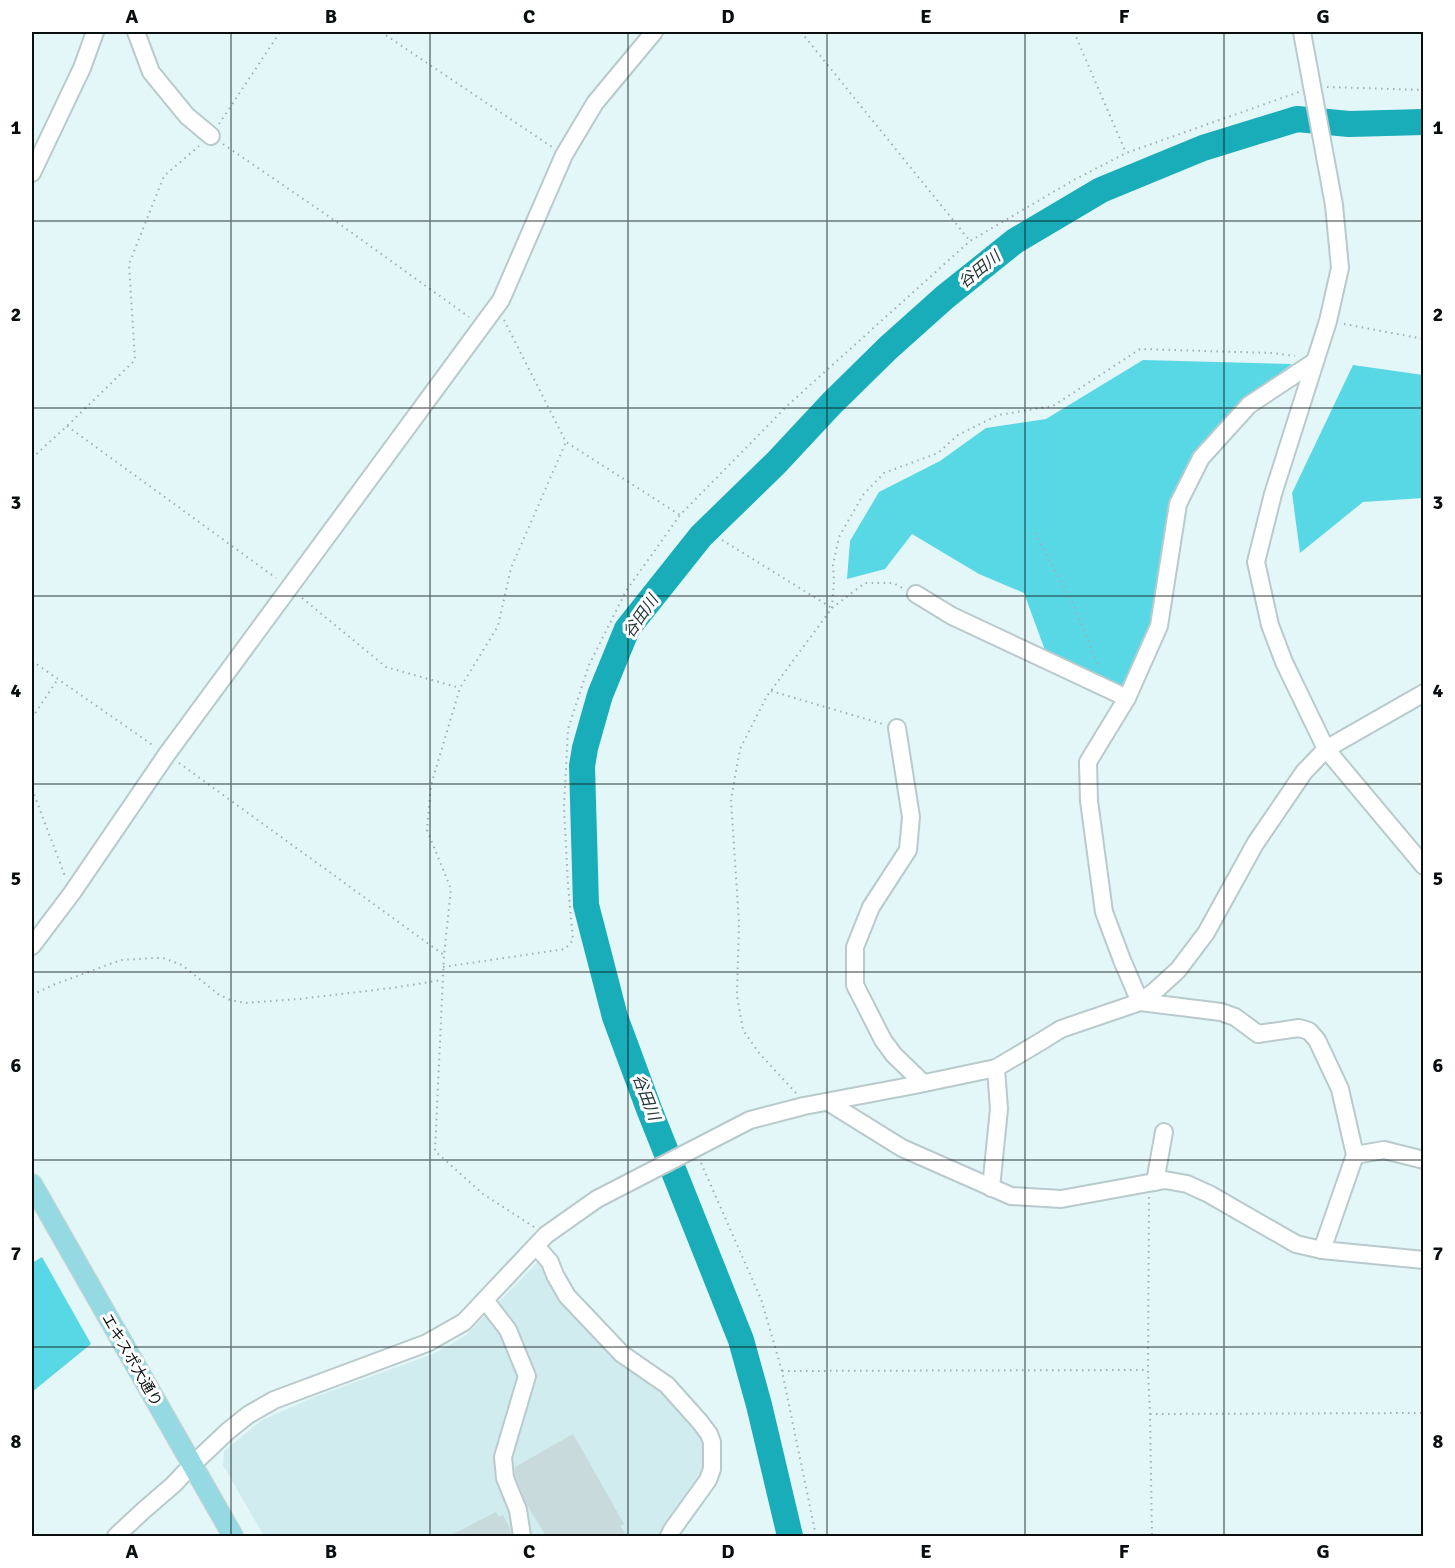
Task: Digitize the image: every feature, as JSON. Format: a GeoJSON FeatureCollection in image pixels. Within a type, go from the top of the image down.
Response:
{"type":"FeatureCollection","features":[{"type":"Feature","properties":{"kind":"main road","name":"エキスポ大通り"},"geometry":{"type":"LineString","coordinates":[[32,1184],[233,1536]]}},
{"type":"Feature","properties":{"kind":"street"},"geometry":{"type":"LineString","coordinates":[[32,173],[82,68],[95,32]]}},
{"type":"Feature","properties":{"kind":"street"},"geometry":{"type":"LineString","coordinates":[[136,32],[152,72],[187,116],[211,136]]}},
{"type":"Feature","properties":{"kind":"street"},"geometry":{"type":"LineString","coordinates":[[32,946],[72,893],[167,754],[501,300],[564,155],[594,103],[654,32]]}},
{"type":"Feature","properties":{"kind":"street"},"geometry":{"type":"LineString","coordinates":[[1302,32],[1334,205],[1340,268],[1328,321],[1273,494],[1256,562],[1270,626],[1284,662],[1326,749],[1424,866]]}},
{"type":"Feature","properties":{"kind":"street"},"geometry":{"type":"LineString","coordinates":[[1140,1002],[1104,912],[1089,801],[1088,762],[1127,698],[1159,626],[1178,504],[1201,458],[1249,405],[1315,360]]}},
{"type":"Feature","properties":{"kind":"street"},"geometry":{"type":"LineString","coordinates":[[916,594],[951,616],[1127,698]]}},
{"type":"Feature","properties":{"kind":"street"},"geometry":{"type":"LineString","coordinates":[[116,1536],[248,1415],[274,1400],[427,1343],[464,1322],[541,1240],[597,1199],[750,1120],[804,1106],[996,1068],[1061,1029],[1140,1002],[1178,970],[1206,933],[1255,844],[1304,772],[1326,749],[1424,693]]}},
{"type":"Feature","properties":{"kind":"street"},"geometry":{"type":"LineString","coordinates":[[897,728],[911,817],[908,850],[871,907],[855,947],[855,985],[883,1040],[894,1055],[922,1083]]}},
{"type":"Feature","properties":{"kind":"street"},"geometry":{"type":"LineString","coordinates":[[1140,1002],[1221,1012],[1235,1017],[1258,1034],[1299,1028],[1310,1031],[1317,1040],[1340,1089],[1355,1155],[1322,1250]]}},
{"type":"Feature","properties":{"kind":"street"},"geometry":{"type":"LineString","coordinates":[[991,1188],[999,1109],[996,1068]]}},
{"type":"Feature","properties":{"kind":"street"},"geometry":{"type":"LineString","coordinates":[[828,1102],[902,1148],[1011,1196],[1061,1199],[1165,1180],[1187,1184],[1229,1205],[1296,1244],[1322,1250],[1424,1260]]}},
{"type":"Feature","properties":{"kind":"street"},"geometry":{"type":"LineString","coordinates":[[1152,1182],[1164,1132]]}},
{"type":"Feature","properties":{"kind":"street"},"geometry":{"type":"LineString","coordinates":[[1355,1155],[1384,1150],[1424,1160]]}},
{"type":"Feature","properties":{"kind":"street"},"geometry":{"type":"LineString","coordinates":[[541,1240],[555,1275],[567,1296],[622,1354],[667,1385],[709,1434],[713,1450],[712,1469],[708,1480],[669,1536]]}},
{"type":"Feature","properties":{"kind":"street"},"geometry":{"type":"LineString","coordinates":[[485,1300],[508,1330],[527,1376],[502,1457],[505,1478],[518,1510],[522,1536]]}},
{"type":"Feature","properties":{"kind":"path"},"geometry":{"type":"LineString","coordinates":[[32,458],[135,360],[129,264],[164,176],[211,136],[280,32]]}},
{"type":"Feature","properties":{"kind":"path"},"geometry":{"type":"LineString","coordinates":[[381,32],[564,155]]}},
{"type":"Feature","properties":{"kind":"path"},"geometry":{"type":"LineString","coordinates":[[801,32],[970,241]]}},
{"type":"Feature","properties":{"kind":"path"},"geometry":{"type":"LineString","coordinates":[[1074,32],[1126,153]]}},
{"type":"Feature","properties":{"kind":"path"},"geometry":{"type":"LineString","coordinates":[[443,967],[565,949],[573,940],[564,807],[568,729],[590,665],[626,591],[680,515],[788,405],[970,241],[1072,181],[1126,153],[1313,89],[1424,90]]}},
{"type":"Feature","properties":{"kind":"path"},"geometry":{"type":"LineString","coordinates":[[211,136],[334,220],[481,326]]}},
{"type":"Feature","properties":{"kind":"path"},"geometry":{"type":"LineString","coordinates":[[501,300],[501,314],[566,442],[680,515]]}},
{"type":"Feature","properties":{"kind":"path"},"geometry":{"type":"LineString","coordinates":[[1328,321],[1424,339]]}},
{"type":"Feature","properties":{"kind":"path"},"geometry":{"type":"LineString","coordinates":[[832,608],[834,581],[832,565],[839,537],[863,495],[884,473],[938,453],[958,435],[998,415],[1053,406],[1140,349],[1271,353],[1315,360]]}},
{"type":"Feature","properties":{"kind":"path"},"geometry":{"type":"LineString","coordinates":[[67,426],[289,588],[386,667],[460,688]]}},
{"type":"Feature","properties":{"kind":"path"},"geometry":{"type":"LineString","coordinates":[[541,1240],[483,1194],[435,1151],[443,967],[451,889],[427,830],[431,785],[460,688],[498,626],[511,568],[566,442]]}},
{"type":"Feature","properties":{"kind":"path"},"geometry":{"type":"LineString","coordinates":[[1035,533],[1075,609],[1108,689]]}},
{"type":"Feature","properties":{"kind":"path"},"geometry":{"type":"LineString","coordinates":[[722,540],[832,608]]}},
{"type":"Feature","properties":{"kind":"path"},"geometry":{"type":"LineString","coordinates":[[804,1106],[793,1089],[759,1053],[743,1030],[737,996],[739,923],[731,801],[740,749],[767,696],[832,608],[865,583],[893,583],[916,594]]}},
{"type":"Feature","properties":{"kind":"path"},"geometry":{"type":"LineString","coordinates":[[32,661],[167,754],[444,955]]}},
{"type":"Feature","properties":{"kind":"path"},"geometry":{"type":"LineString","coordinates":[[32,718],[58,679]]}},
{"type":"Feature","properties":{"kind":"path"},"geometry":{"type":"LineString","coordinates":[[771,691],[897,728]]}},
{"type":"Feature","properties":{"kind":"path"},"geometry":{"type":"LineString","coordinates":[[32,789],[72,893]]}},
{"type":"Feature","properties":{"kind":"path"},"geometry":{"type":"LineString","coordinates":[[32,995],[121,960],[154,958],[163,958],[182,965],[218,994],[230,1000],[245,1003],[311,998],[443,980]]}},
{"type":"Feature","properties":{"kind":"path"},"geometry":{"type":"LineString","coordinates":[[695,1149],[761,1299],[782,1371],[816,1536]]}},
{"type":"Feature","properties":{"kind":"path"},"geometry":{"type":"LineString","coordinates":[[1152,1182],[1148,1370],[1152,1536]]}},
{"type":"Feature","properties":{"kind":"path"},"geometry":{"type":"LineString","coordinates":[[782,1371],[1148,1370]]}},
{"type":"Feature","properties":{"kind":"path"},"geometry":{"type":"LineString","coordinates":[[1150,1414],[1424,1413]]}},
{"type":"Feature","properties":{"kind":"shaded area"},"geometry":{"type":"Polygon","coordinates":[[[1143,360],[1292,364],[1243,401],[1194,456],[1156,614],[1128,691],[1046,653],[1024,593],[979,574],[912,534],[885,569],[847,579],[850,541],[879,492],[940,461],[986,428],[1046,419],[1143,360]]]}},
{"type":"Feature","properties":{"kind":"shaded area"},"geometry":{"type":"Polygon","coordinates":[[[1353,365],[1423,375],[1423,498],[1363,502],[1300,553],[1292,493],[1353,365]]]}},
{"type":"Feature","properties":{"kind":"shaded area"},"geometry":{"type":"Polygon","coordinates":[[[42,1257],[91,1344],[32,1392],[32,1263],[42,1257]]]}},
{"type":"Feature","properties":{"kind":"shaded area"},"geometry":{"type":"Polygon","coordinates":[[[542,1258],[649,1378],[703,1433],[706,1474],[665,1536],[264,1536],[223,1465],[224,1451],[262,1420],[317,1396],[433,1354],[465,1336],[542,1258]]]}},
{"type":"Feature","properties":{"kind":"building"},"geometry":{"type":"Polygon","coordinates":[[[573,1434],[624,1524],[620,1526],[627,1536],[546,1536],[526,1503],[515,1475],[515,1467],[573,1434]]]}},
{"type":"Feature","properties":{"kind":"building"},"geometry":{"type":"Polygon","coordinates":[[[496,1512],[499,1517],[503,1515],[511,1534],[505,1536],[449,1536],[496,1512]]]}},
{"type":"Feature","properties":{"kind":"waterway","name":"谷田川"},"geometry":{"type":"LineString","coordinates":[[790,1536],[741,1340],[615,1017],[586,905],[582,766],[600,695],[627,629],[701,536],[776,463],[832,403],[888,348],[945,297],[1015,241],[1101,190],[1203,148],[1297,119],[1349,124],[1424,122]]}}]}
